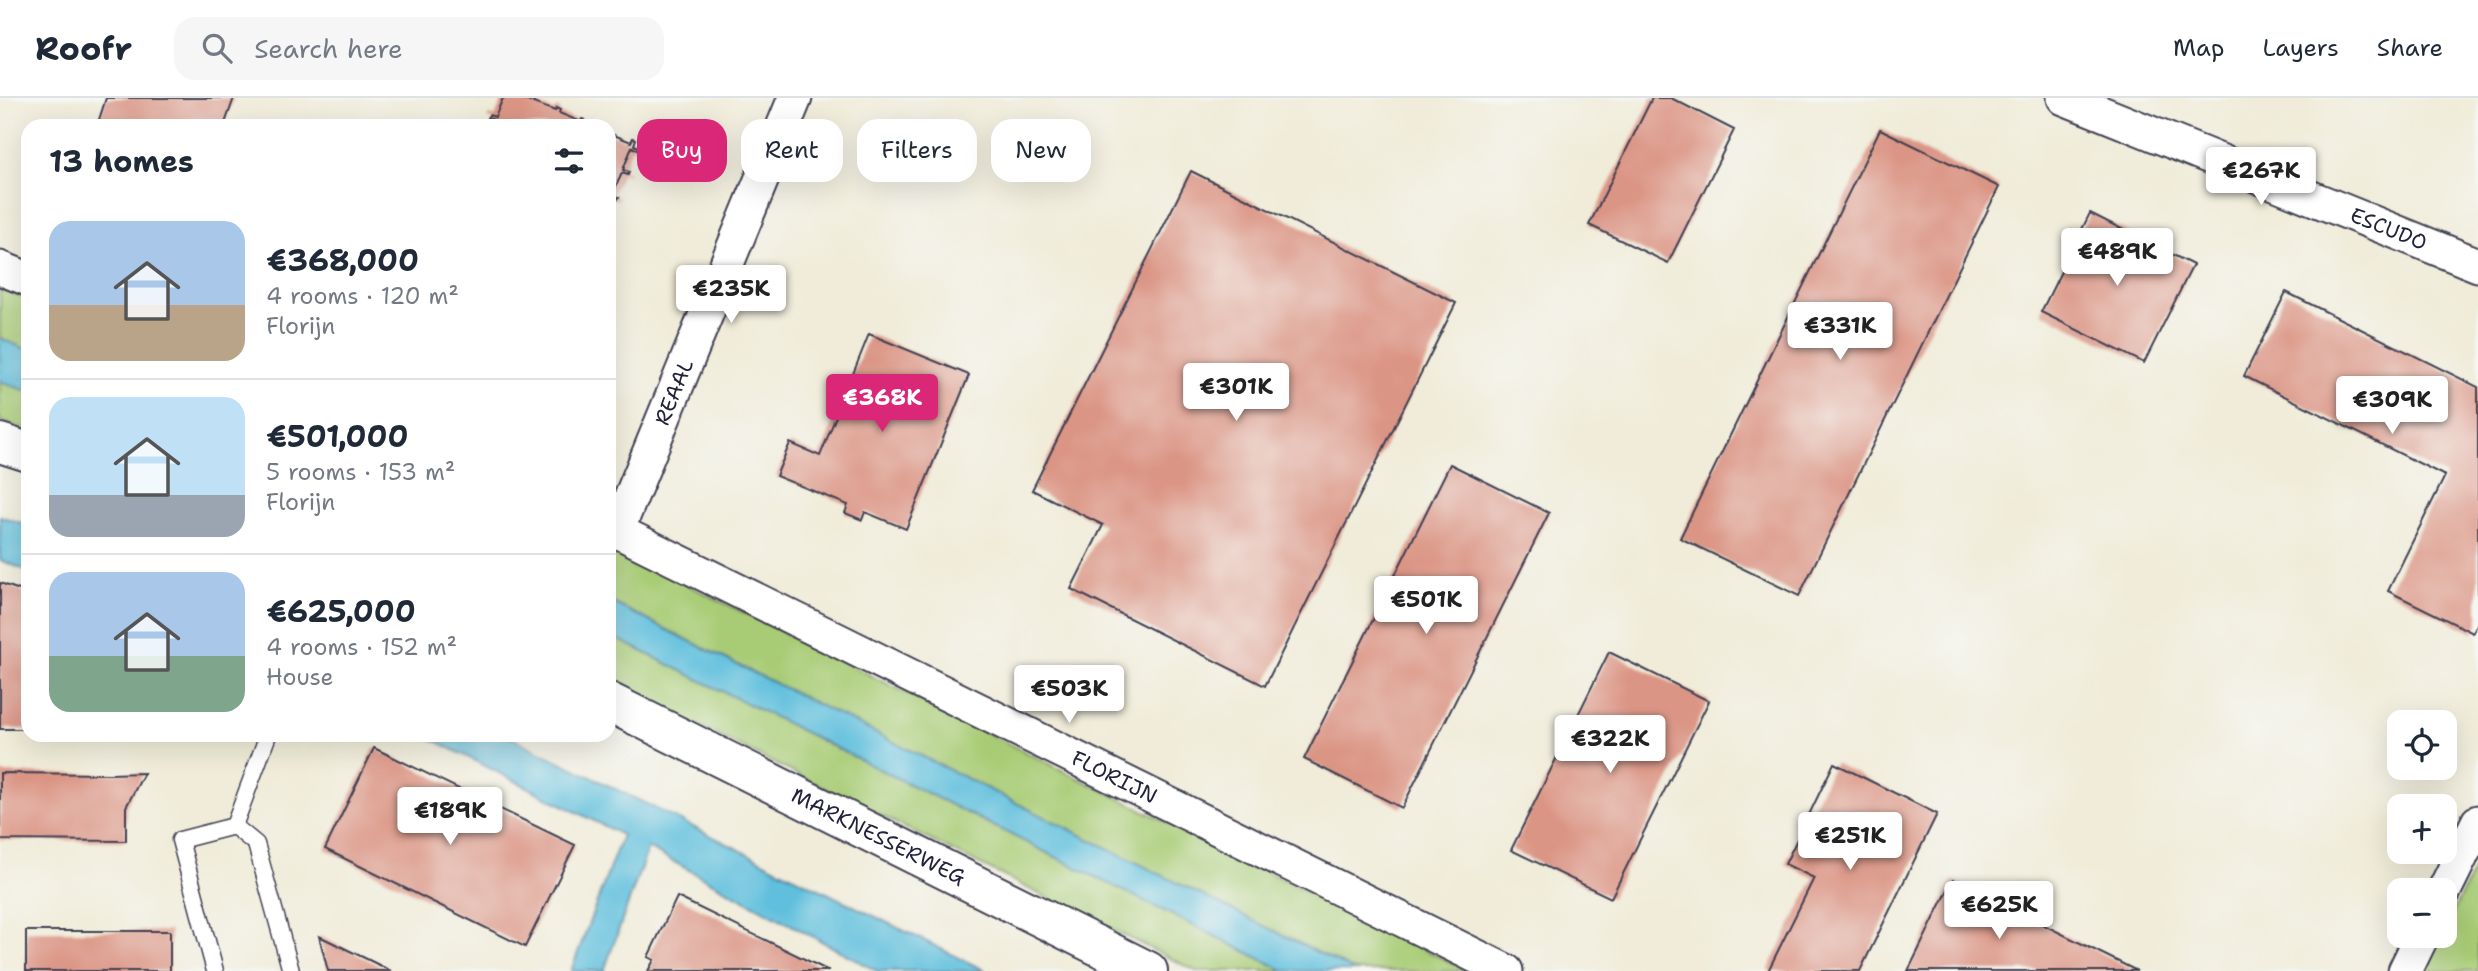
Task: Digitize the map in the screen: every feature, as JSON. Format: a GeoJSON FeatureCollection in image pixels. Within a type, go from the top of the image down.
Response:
{"type":"FeatureCollection","features":[{"type":"Feature","properties":{"kind":"main road"},"geometry":{"type":"LineString","coordinates":[[0,443],[21,450]]}},
{"type":"Feature","properties":{"kind":"main road","name":"MARKNESSERWEG"},"geometry":{"type":"LineString","coordinates":[[616,706],[1147,971]]}},
{"type":"Feature","properties":{"kind":"street","name":"REAAL"},"geometry":{"type":"LineString","coordinates":[[616,522],[795,98]]}},
{"type":"Feature","properties":{"kind":"street","name":"ESCUDO"},"geometry":{"type":"LineString","coordinates":[[2064,98],[2478,265]]}},
{"type":"Feature","properties":{"kind":"street"},"geometry":{"type":"LineString","coordinates":[[0,268],[21,276]]}},
{"type":"Feature","properties":{"kind":"street","name":"FLORIJN"},"geometry":{"type":"LineString","coordinates":[[616,530],[1506,971]]}},
{"type":"Feature","properties":{"kind":"street"},"geometry":{"type":"LineString","coordinates":[[2450,878],[2478,822]]}},
{"type":"Feature","properties":{"kind":"street"},"geometry":{"type":"LineString","coordinates":[[2405,971],[2416,948]]}},
{"type":"Feature","properties":{"kind":"lane"},"geometry":{"type":"LineString","coordinates":[[234,826],[265,742]]}},
{"type":"Feature","properties":{"kind":"lane"},"geometry":{"type":"LineString","coordinates":[[215,971],[180,840],[234,826]]}},
{"type":"Feature","properties":{"kind":"lane"},"geometry":{"type":"LineString","coordinates":[[234,826],[256,844],[291,971]]}},
{"type":"Feature","properties":{"kind":"green space"},"geometry":{"type":"Polygon","coordinates":[[[0,289],[21,296],[21,347],[0,338],[0,289]]]}},
{"type":"Feature","properties":{"kind":"green space"},"geometry":{"type":"Polygon","coordinates":[[[0,382],[21,389],[21,428],[0,421],[0,382]]]}},
{"type":"Feature","properties":{"kind":"green space"},"geometry":{"type":"Polygon","coordinates":[[[616,549],[1468,971],[1355,971],[616,604],[616,549]]]}},
{"type":"Feature","properties":{"kind":"green space"},"geometry":{"type":"Polygon","coordinates":[[[616,638],[1285,971],[1196,971],[616,685],[616,638]]]}},
{"type":"Feature","properties":{"kind":"green space"},"geometry":{"type":"Polygon","coordinates":[[[2478,861],[2478,971],[2424,971],[2435,948],[2457,948],[2457,904],[2478,861]]]}},
{"type":"Feature","properties":{"kind":"water"},"geometry":{"type":"Polygon","coordinates":[[[0,338],[21,347],[21,389],[0,382],[0,338]]]}},
{"type":"Feature","properties":{"kind":"water"},"geometry":{"type":"Polygon","coordinates":[[[0,516],[21,523],[21,568],[0,560],[0,516]]]}},
{"type":"Feature","properties":{"kind":"water"},"geometry":{"type":"Polygon","coordinates":[[[616,604],[1355,971],[1285,971],[616,638],[616,604]]]}},
{"type":"Feature","properties":{"kind":"water"},"geometry":{"type":"Polygon","coordinates":[[[438,742],[520,742],[986,971],[877,971],[648,848],[604,971],[571,971],[622,835],[438,742]]]}},
{"type":"Feature","properties":{"kind":"building"},"geometry":{"type":"Polygon","coordinates":[[[106,98],[234,98],[226,119],[99,119],[106,98]]]}},
{"type":"Feature","properties":{"kind":"building"},"geometry":{"type":"Polygon","coordinates":[[[503,98],[521,98],[530,102],[531,98],[535,99],[533,103],[555,111],[556,108],[560,110],[559,113],[574,119],[487,118],[489,115],[495,117],[503,98]]]}},
{"type":"Feature","properties":{"kind":"building"},"geometry":{"type":"Polygon","coordinates":[[[1652,98],[1671,98],[1734,130],[1668,263],[1589,225],[1652,98]]]}},
{"type":"Feature","properties":{"kind":"building"},"geometry":{"type":"Polygon","coordinates":[[[1880,129],[1999,187],[1799,596],[1680,538],[1880,129]]]}},
{"type":"Feature","properties":{"kind":"building"},"geometry":{"type":"Polygon","coordinates":[[[616,136],[631,142],[633,138],[636,139],[634,145],[637,150],[632,147],[623,170],[629,172],[628,175],[622,173],[616,186],[616,136]]]}},
{"type":"Feature","properties":{"kind":"building"},"geometry":{"type":"Polygon","coordinates":[[[1191,171],[1456,303],[1265,686],[1071,589],[1103,525],[1032,490],[1191,171]]]}},
{"type":"Feature","properties":{"kind":"building"},"geometry":{"type":"Polygon","coordinates":[[[2090,213],[2193,265],[2144,363],[2041,312],[2090,213]]]}},
{"type":"Feature","properties":{"kind":"building"},"geometry":{"type":"Polygon","coordinates":[[[2286,292],[2478,387],[2478,623],[2473,633],[2388,591],[2445,476],[2244,376],[2286,292]]]}},
{"type":"Feature","properties":{"kind":"building"},"geometry":{"type":"Polygon","coordinates":[[[869,334],[969,375],[906,529],[865,512],[862,520],[845,513],[848,505],[776,476],[790,443],[820,456],[869,334]]]}},
{"type":"Feature","properties":{"kind":"building"},"geometry":{"type":"Polygon","coordinates":[[[1450,464],[1549,513],[1402,808],[1304,759],[1450,464]]]}},
{"type":"Feature","properties":{"kind":"building"},"geometry":{"type":"Polygon","coordinates":[[[0,583],[21,590],[21,729],[0,729],[0,583]]]}},
{"type":"Feature","properties":{"kind":"building"},"geometry":{"type":"Polygon","coordinates":[[[1609,652],[1709,701],[1611,898],[1511,850],[1609,652]]]}},
{"type":"Feature","properties":{"kind":"building"},"geometry":{"type":"Polygon","coordinates":[[[374,748],[575,845],[525,947],[325,849],[374,748]]]}},
{"type":"Feature","properties":{"kind":"building"},"geometry":{"type":"Polygon","coordinates":[[[1834,763],[1937,814],[1860,971],[1768,971],[1814,878],[1785,864],[1834,763]]]}},
{"type":"Feature","properties":{"kind":"building"},"geometry":{"type":"Polygon","coordinates":[[[0,773],[144,773],[126,807],[126,841],[0,840],[0,773]]]}},
{"type":"Feature","properties":{"kind":"building"},"geometry":{"type":"Polygon","coordinates":[[[1953,880],[2137,971],[1908,971],[1953,880]]]}},
{"type":"Feature","properties":{"kind":"building"},"geometry":{"type":"Polygon","coordinates":[[[677,897],[829,971],[648,971],[654,960],[648,957],[677,897]]]}},
{"type":"Feature","properties":{"kind":"building"},"geometry":{"type":"Polygon","coordinates":[[[26,931],[170,931],[170,971],[26,971],[26,931]]]}},
{"type":"Feature","properties":{"kind":"building"},"geometry":{"type":"Polygon","coordinates":[[[319,936],[373,962],[391,971],[328,971],[319,936]]]}}]}
